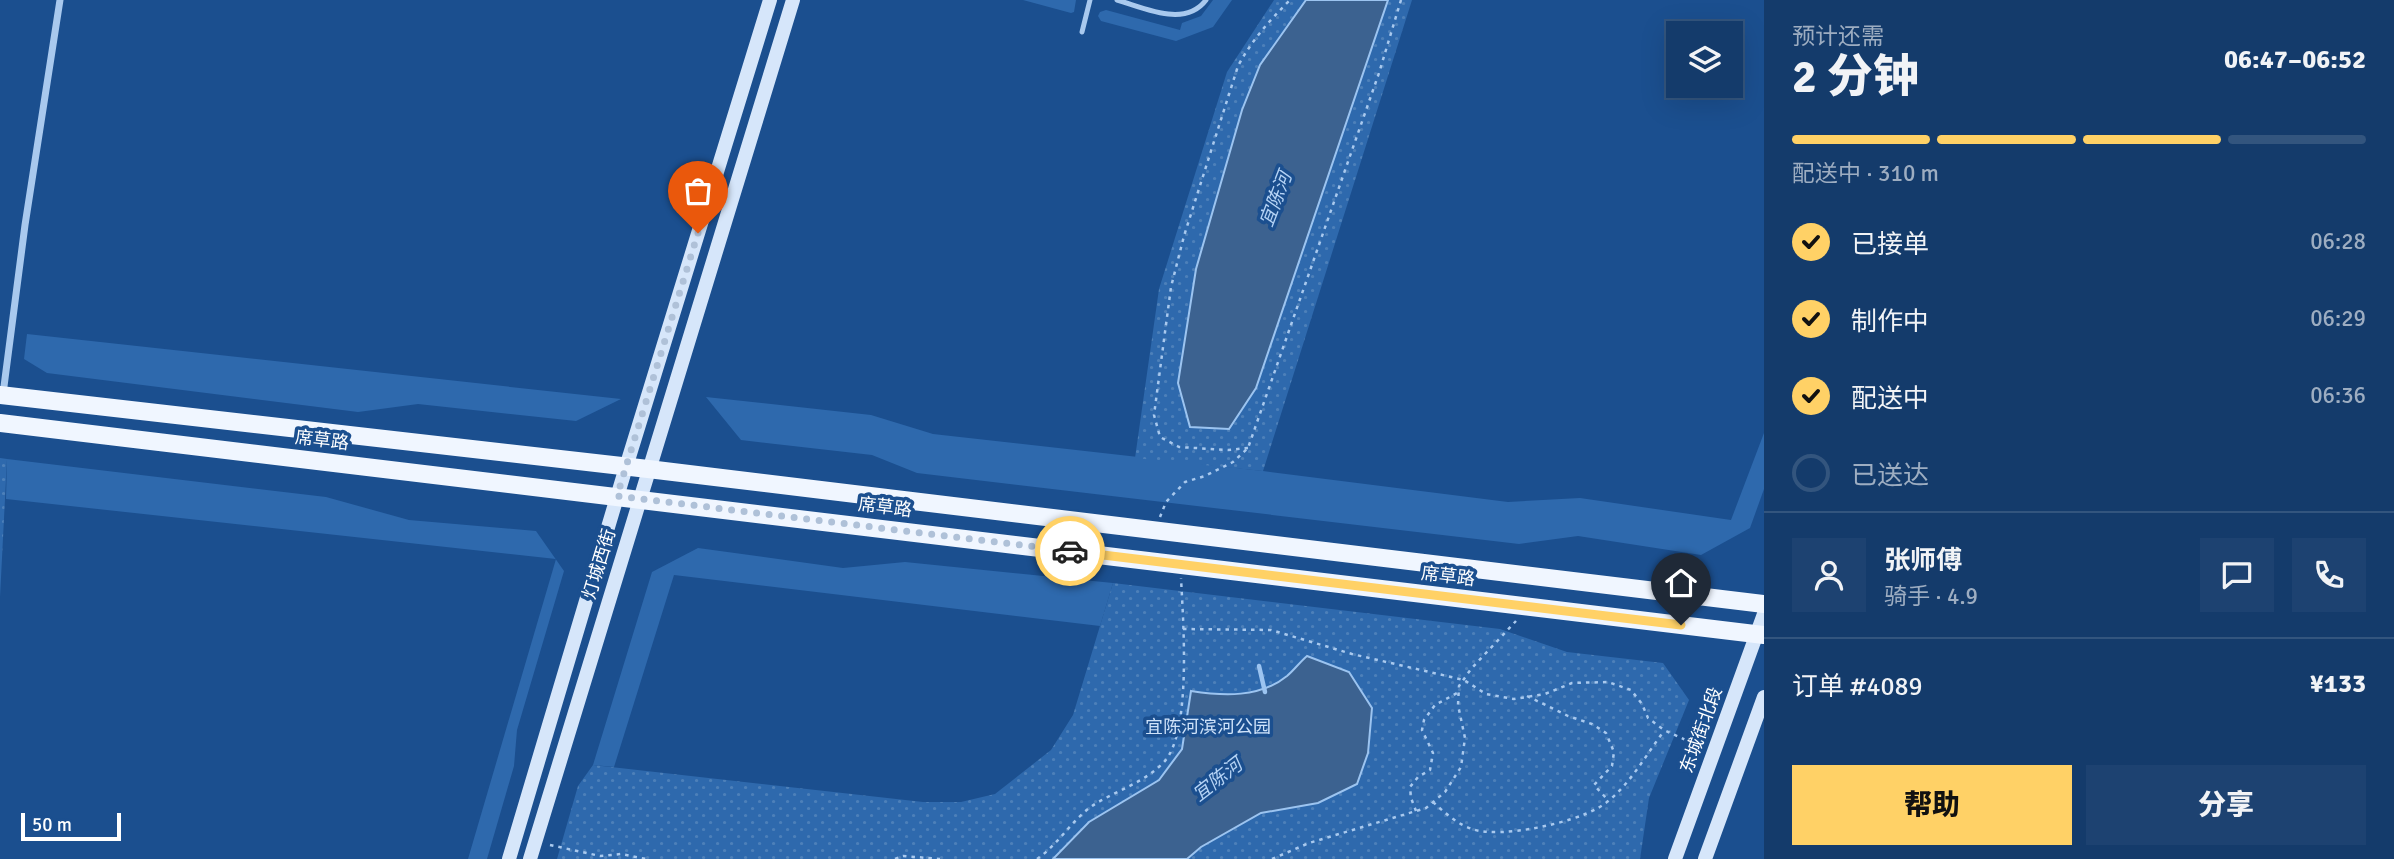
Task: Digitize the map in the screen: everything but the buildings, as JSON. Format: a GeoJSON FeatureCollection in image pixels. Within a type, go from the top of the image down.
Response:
{"type":"FeatureCollection","features":[{"type":"Feature","properties":{"kind":"main road","name":"席草路"},"geometry":{"type":"LineString","coordinates":[[1,395],[648,469],[1764,604]]}},
{"type":"Feature","properties":{"kind":"main road","name":"席草路"},"geometry":{"type":"LineString","coordinates":[[0,423],[1760,634]]}},
{"type":"Feature","properties":{"kind":"street"},"geometry":{"type":"LineString","coordinates":[[1,395],[60,0]]}},
{"type":"Feature","properties":{"kind":"street","name":"灯城西街"},"geometry":{"type":"LineString","coordinates":[[509,859],[617,496],[770,0]]}},
{"type":"Feature","properties":{"kind":"street","name":"灯城西街"},"geometry":{"type":"LineString","coordinates":[[530,859],[793,0]]}},
{"type":"Feature","properties":{"kind":"street","name":"东城街北段"},"geometry":{"type":"LineString","coordinates":[[1675,859],[1760,634],[1764,614]]}},
{"type":"Feature","properties":{"kind":"street"},"geometry":{"type":"LineString","coordinates":[[1705,859],[1764,697]]}},
{"type":"Feature","properties":{"kind":"lane"},"geometry":{"type":"LineString","coordinates":[[1082,32],[1090,0]]}},
{"type":"Feature","properties":{"kind":"lane"},"geometry":{"type":"LineString","coordinates":[[1117,0],[1180,15],[1196,11],[1206,0]]}},
{"type":"Feature","properties":{"kind":"path"},"geometry":{"type":"LineString","coordinates":[[1248,448],[1228,450],[1178,447],[1160,438],[1154,415],[1171,287],[1184,236],[1238,66],[1263,26],[1290,0]]}},
{"type":"Feature","properties":{"kind":"path"},"geometry":{"type":"LineString","coordinates":[[1156,530],[1166,502],[1185,482],[1205,476],[1233,462],[1248,448],[1374,86],[1401,0]]}},
{"type":"Feature","properties":{"kind":"path"},"geometry":{"type":"LineString","coordinates":[[1037,859],[1094,805],[1145,778],[1165,761],[1178,736],[1183,629],[1180,565]]}},
{"type":"Feature","properties":{"kind":"path"},"geometry":{"type":"LineString","coordinates":[[1272,859],[1309,843],[1426,808],[1445,792],[1461,767],[1465,738],[1458,705],[1459,686],[1471,669],[1529,607]]}},
{"type":"Feature","properties":{"kind":"path"},"geometry":{"type":"LineString","coordinates":[[1183,629],[1271,630],[1352,654],[1464,680],[1486,694],[1514,699],[1545,694],[1572,683],[1608,682],[1631,690],[1642,704],[1648,718],[1664,730],[1714,753]]}},
{"type":"Feature","properties":{"kind":"path"},"geometry":{"type":"LineString","coordinates":[[1416,811],[1410,787],[1418,777],[1430,770],[1433,753],[1422,730],[1424,720],[1435,705],[1459,692]]}},
{"type":"Feature","properties":{"kind":"path"},"geometry":{"type":"LineString","coordinates":[[1527,696],[1568,716],[1592,724],[1606,733],[1614,752],[1612,766],[1594,785],[1608,800]]}},
{"type":"Feature","properties":{"kind":"path"},"geometry":{"type":"LineString","coordinates":[[1433,802],[1450,818],[1474,830],[1516,832],[1556,823],[1598,808],[1620,790],[1664,730]]}},
{"type":"Feature","properties":{"kind":"path"},"geometry":{"type":"LineString","coordinates":[[536,842],[600,856],[621,854],[646,859]]}},
{"type":"Feature","properties":{"kind":"path"},"geometry":{"type":"LineString","coordinates":[[895,859],[903,856],[940,859]]}},
{"type":"Feature","properties":{"kind":"green space"},"geometry":{"type":"Polygon","coordinates":[[[1023,0],[1076,0],[1074,12],[1071,13],[1023,0]]]}},
{"type":"Feature","properties":{"kind":"green space"},"geometry":{"type":"Polygon","coordinates":[[[1213,0],[1232,0],[1213,27],[1176,41],[1101,21],[1098,16],[1106,10],[1180,30],[1182,23],[1201,16],[1213,0]]]}},
{"type":"Feature","properties":{"kind":"green space"},"geometry":{"type":"Polygon","coordinates":[[[1274,0],[1412,0],[1263,471],[1135,458],[1159,289],[1227,72],[1274,0]]]}},
{"type":"Feature","properties":{"kind":"green space"},"geometry":{"type":"Polygon","coordinates":[[[27,334],[621,399],[576,421],[418,404],[358,412],[47,373],[24,359],[27,334]]]}},
{"type":"Feature","properties":{"kind":"green space"},"geometry":{"type":"Polygon","coordinates":[[[706,397],[871,415],[933,434],[1508,502],[1580,498],[1731,520],[1764,433],[1764,489],[1750,528],[1701,555],[1578,536],[1519,544],[917,473],[872,455],[741,440],[706,397]]]}},
{"type":"Feature","properties":{"kind":"green space"},"geometry":{"type":"Polygon","coordinates":[[[0,458],[7,459],[0,597],[0,458]]]}},
{"type":"Feature","properties":{"kind":"green space"},"geometry":{"type":"Polygon","coordinates":[[[7,459],[326,497],[409,520],[536,531],[556,559],[6,499],[7,459]]]}},
{"type":"Feature","properties":{"kind":"green space"},"geometry":{"type":"Polygon","coordinates":[[[698,548],[843,568],[905,562],[1113,583],[1100,626],[674,575],[614,767],[593,765],[652,572],[698,548]]]}},
{"type":"Feature","properties":{"kind":"green space"},"geometry":{"type":"Polygon","coordinates":[[[556,559],[564,571],[517,730],[514,766],[487,859],[468,859],[556,559]]]}},
{"type":"Feature","properties":{"kind":"green space","name":"宜陈河滨河公园"},"geometry":{"type":"Polygon","coordinates":[[[1113,583],[1500,629],[1567,652],[1663,663],[1689,700],[1649,798],[1640,859],[557,859],[578,786],[593,765],[923,802],[961,802],[995,794],[1051,750],[1073,715],[1113,583]]]}},
{"type":"Feature","properties":{"kind":"water"},"geometry":{"type":"Polygon","coordinates":[[[1306,0],[1388,0],[1256,388],[1229,429],[1190,427],[1178,383],[1196,269],[1242,110],[1260,65],[1306,0]]]}},
{"type":"Feature","properties":{"kind":"water"},"geometry":{"type":"Polygon","coordinates":[[[1307,656],[1349,672],[1372,708],[1368,753],[1357,784],[1318,803],[1261,813],[1201,847],[1187,859],[1053,859],[1089,822],[1159,780],[1182,749],[1191,691],[1216,694],[1253,692],[1287,676],[1307,656]]]}},
{"type":"Feature","properties":{"kind":"waterway","name":"宜陈河"},"geometry":{"type":"LineString","coordinates":[[1259,666],[1265,692]]}},
{"type":"Feature","properties":{"kind":"way so far"},"geometry":{"type":"LineString","coordinates":[[698,233],[617,496],[1070,551]]}},
{"type":"Feature","properties":{"kind":"route"},"geometry":{"type":"LineString","coordinates":[[1070,551],[1681,625]]}}]}
